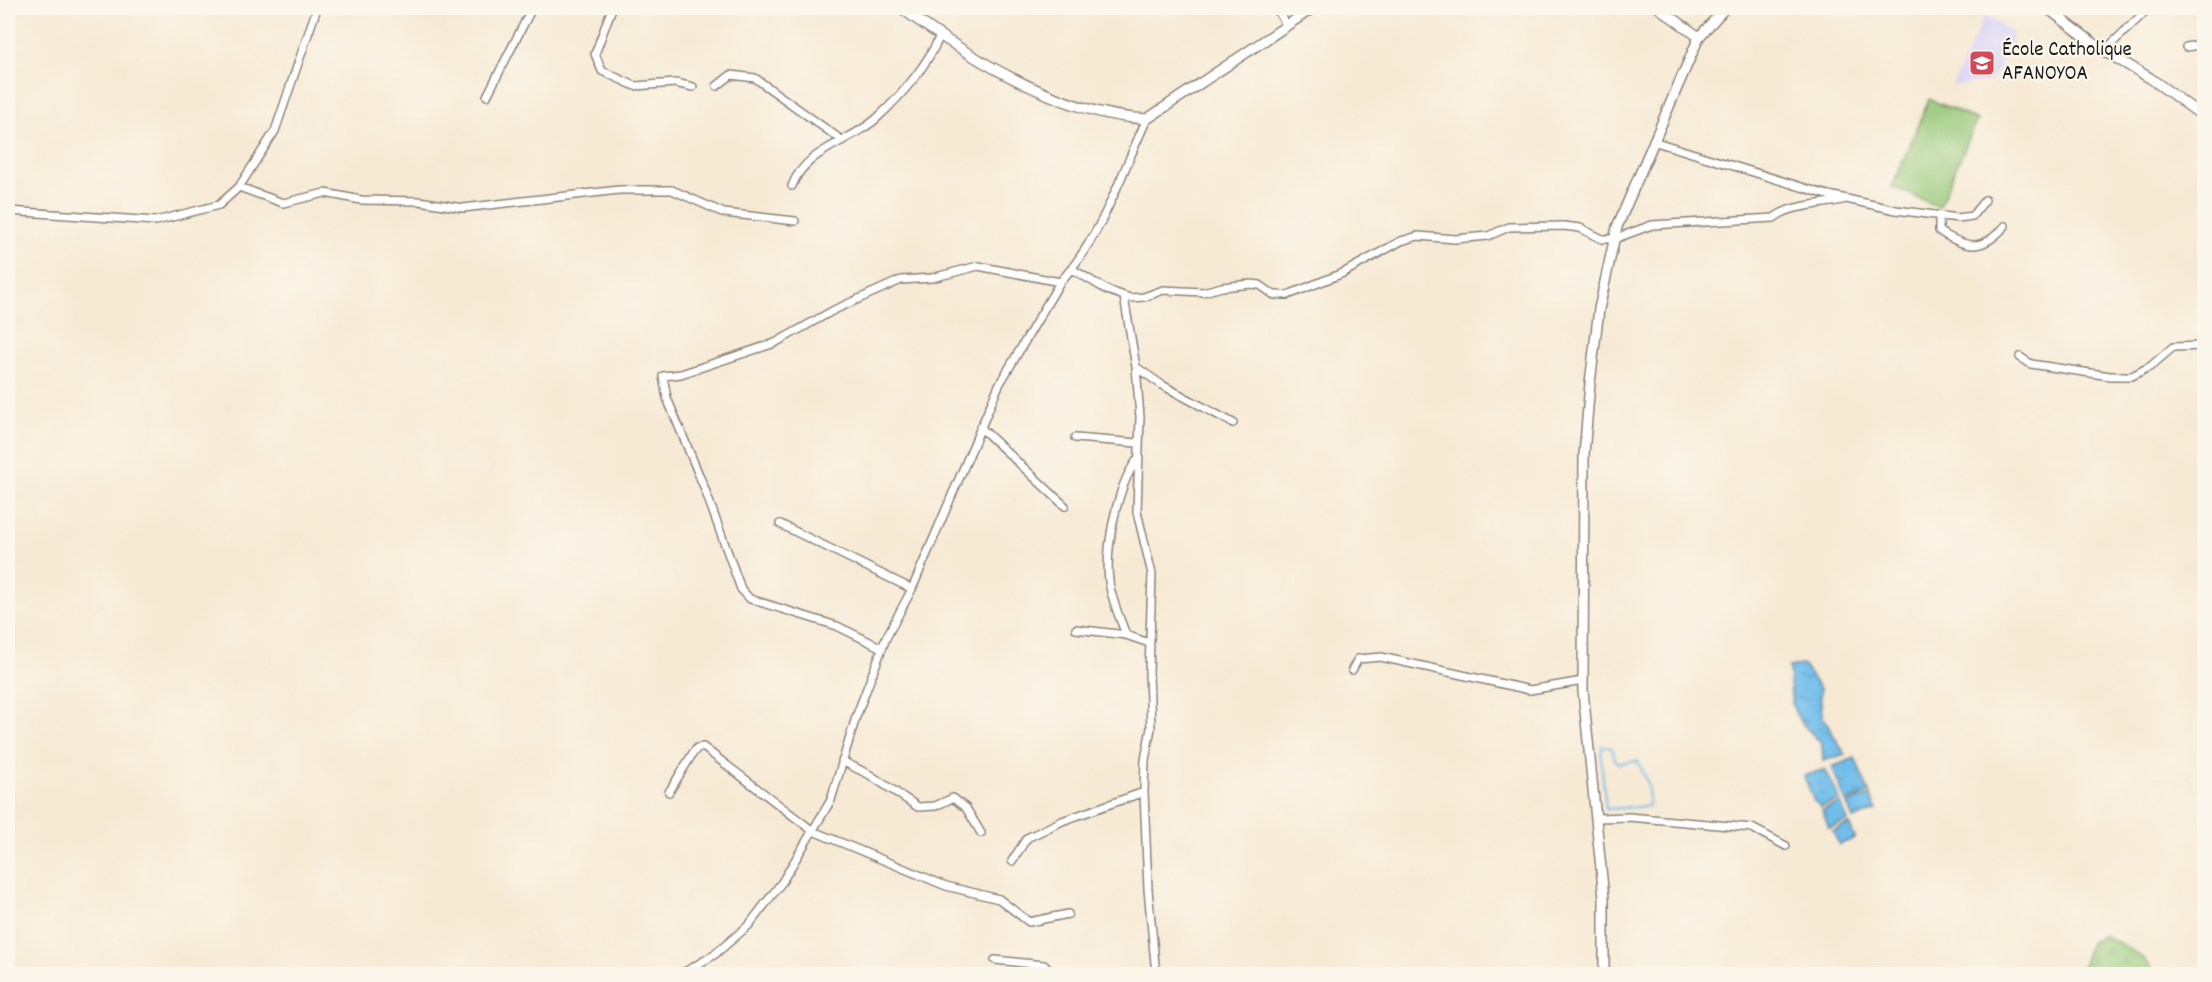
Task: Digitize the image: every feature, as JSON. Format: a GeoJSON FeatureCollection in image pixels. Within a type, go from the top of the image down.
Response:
{"type":"FeatureCollection","features":[{"type":"Feature","properties":{"kind":"main road"},"geometry":{"type":"LineString","coordinates":[[902,8],[940,36],[1012,76],[1053,95],[1099,113],[1123,118],[1147,119],[1313,8]]}},
{"type":"Feature","properties":{"kind":"main road"},"geometry":{"type":"LineString","coordinates":[[1659,8],[1699,37]]}},
{"type":"Feature","properties":{"kind":"main road"},"geometry":{"type":"LineString","coordinates":[[1604,975],[1604,898],[1583,681],[1584,455],[1599,309],[1614,240],[1623,211],[1656,142],[1699,37],[1725,8]]}},
{"type":"Feature","properties":{"kind":"main road"},"geometry":{"type":"LineString","coordinates":[[2047,8],[2104,51],[2150,78],[2205,117]]}},
{"type":"Feature","properties":{"kind":"street"},"geometry":{"type":"LineString","coordinates":[[8,211],[156,221],[219,205],[239,187],[275,131],[317,8]]}},
{"type":"Feature","properties":{"kind":"street"},"geometry":{"type":"LineString","coordinates":[[488,96],[532,8]]}},
{"type":"Feature","properties":{"kind":"street"},"geometry":{"type":"LineString","coordinates":[[612,8],[595,54],[602,71],[635,86],[675,83],[693,87]]}},
{"type":"Feature","properties":{"kind":"street"},"geometry":{"type":"LineString","coordinates":[[1276,8],[1287,26]]}},
{"type":"Feature","properties":{"kind":"street"},"geometry":{"type":"LineString","coordinates":[[2104,51],[2150,8]]}},
{"type":"Feature","properties":{"kind":"street"},"geometry":{"type":"LineString","coordinates":[[792,186],[797,172],[840,139],[875,120],[930,59],[940,36]]}},
{"type":"Feature","properties":{"kind":"street"},"geometry":{"type":"LineString","coordinates":[[2186,47],[2199,45],[2205,47]]}},
{"type":"Feature","properties":{"kind":"street"},"geometry":{"type":"LineString","coordinates":[[717,86],[731,75],[755,78],[840,139]]}},
{"type":"Feature","properties":{"kind":"street"},"geometry":{"type":"LineString","coordinates":[[681,975],[714,956],[749,925],[775,892],[831,800],[842,761],[882,648],[912,589],[999,385],[1060,282],[1072,269],[1113,195],[1147,119]]}},
{"type":"Feature","properties":{"kind":"street"},"geometry":{"type":"LineString","coordinates":[[1656,142],[1846,200],[1939,217],[1971,216],[1985,200]]}},
{"type":"Feature","properties":{"kind":"street"},"geometry":{"type":"LineString","coordinates":[[239,187],[283,203],[325,193],[361,200],[420,201],[463,208],[619,190],[672,190],[724,213],[795,221]]}},
{"type":"Feature","properties":{"kind":"street"},"geometry":{"type":"LineString","coordinates":[[1072,269],[1124,297],[1144,297],[1163,290],[1203,292],[1222,287],[1251,284],[1260,285],[1274,295],[1288,295],[1343,273],[1401,241],[1418,237],[1455,239],[1488,236],[1509,227],[1564,226],[1580,228],[1602,239],[1614,240],[1652,225],[1712,219],[1774,218],[1784,209],[1823,206],[1846,200]]}},
{"type":"Feature","properties":{"kind":"street"},"geometry":{"type":"LineString","coordinates":[[1939,217],[1939,231],[1975,246],[1989,242],[2005,226]]}},
{"type":"Feature","properties":{"kind":"street"},"geometry":{"type":"LineString","coordinates":[[882,648],[837,626],[750,599],[741,589],[704,487],[671,409],[663,376],[681,374],[776,343],[834,310],[901,280],[932,278],[978,266],[1060,282]]}},
{"type":"Feature","properties":{"kind":"street"},"geometry":{"type":"LineString","coordinates":[[1124,297],[1136,367],[1140,417],[1137,460],[1138,525],[1152,574],[1149,643],[1151,728],[1145,760],[1144,792],[1148,889],[1156,975]]}},
{"type":"Feature","properties":{"kind":"street"},"geometry":{"type":"LineString","coordinates":[[2020,357],[2031,364],[2110,376],[2132,376],[2151,366],[2173,347],[2205,346]]}},
{"type":"Feature","properties":{"kind":"street"},"geometry":{"type":"LineString","coordinates":[[1136,367],[1162,385],[1233,423]]}},
{"type":"Feature","properties":{"kind":"street"},"geometry":{"type":"LineString","coordinates":[[980,427],[1065,506]]}},
{"type":"Feature","properties":{"kind":"street"},"geometry":{"type":"LineString","coordinates":[[1075,438],[1138,443]]}},
{"type":"Feature","properties":{"kind":"street"},"geometry":{"type":"LineString","coordinates":[[1126,635],[1109,581],[1109,549],[1119,492],[1137,460]]}},
{"type":"Feature","properties":{"kind":"street"},"geometry":{"type":"LineString","coordinates":[[780,524],[912,589]]}},
{"type":"Feature","properties":{"kind":"street"},"geometry":{"type":"LineString","coordinates":[[1076,629],[1126,635],[1149,643]]}},
{"type":"Feature","properties":{"kind":"street"},"geometry":{"type":"LineString","coordinates":[[1352,670],[1358,659],[1381,657],[1530,690],[1583,681]]}},
{"type":"Feature","properties":{"kind":"street"},"geometry":{"type":"LineString","coordinates":[[669,792],[693,753],[697,748],[703,747],[813,831],[946,886],[999,899],[1029,922],[1068,914]]}},
{"type":"Feature","properties":{"kind":"street"},"geometry":{"type":"LineString","coordinates":[[842,761],[870,775],[918,807],[935,806],[953,798],[966,808],[981,833]]}},
{"type":"Feature","properties":{"kind":"street"},"geometry":{"type":"LineString","coordinates":[[1012,861],[1027,838],[1062,821],[1144,792]]}},
{"type":"Feature","properties":{"kind":"street"},"geometry":{"type":"LineString","coordinates":[[1598,818],[1629,817],[1752,828],[1786,846]]}},
{"type":"Feature","properties":{"kind":"street"},"geometry":{"type":"LineString","coordinates":[[995,960],[1044,965],[1053,975]]}},
{"type":"Feature","properties":{"kind":"shaded area","name":"École Catholique AFANOYOA"},"geometry":{"type":"Polygon","coordinates":[[[1985,15],[2011,31],[2012,45],[1990,81],[1952,86],[1985,15]]]}},
{"type":"Feature","properties":{"kind":"green space"},"geometry":{"type":"Polygon","coordinates":[[[1929,99],[1977,120],[1939,207],[1892,187],[1929,99]]]}},
{"type":"Feature","properties":{"kind":"green space"},"geometry":{"type":"Polygon","coordinates":[[[2104,935],[2139,956],[2156,974],[2078,974],[2092,941],[2104,935]]]}},
{"type":"Feature","properties":{"kind":"water"},"geometry":{"type":"Polygon","coordinates":[[[1803,665],[1820,689],[1822,716],[1845,754],[1823,761],[1822,743],[1803,725],[1794,710],[1789,667],[1803,665]]]}},
{"type":"Feature","properties":{"kind":"water"},"geometry":{"type":"Polygon","coordinates":[[[1855,758],[1869,792],[1846,802],[1832,767],[1855,758]]]}},
{"type":"Feature","properties":{"kind":"water"},"geometry":{"type":"Polygon","coordinates":[[[1825,769],[1840,800],[1821,807],[1814,801],[1804,776],[1825,769]]]}},
{"type":"Feature","properties":{"kind":"water"},"geometry":{"type":"Polygon","coordinates":[[[1870,795],[1877,810],[1853,819],[1847,804],[1870,795]]]}},
{"type":"Feature","properties":{"kind":"water"},"geometry":{"type":"Polygon","coordinates":[[[1841,803],[1848,821],[1829,828],[1822,810],[1841,803]]]}},
{"type":"Feature","properties":{"kind":"water"},"geometry":{"type":"Polygon","coordinates":[[[1849,824],[1855,838],[1839,845],[1833,831],[1849,824]]]}},
{"type":"Feature","properties":{"kind":"waterway"},"geometry":{"type":"LineString","coordinates":[[1602,746],[1612,748],[1615,760],[1619,763],[1638,761],[1648,784],[1649,806],[1606,809],[1601,759],[1602,746]]}},
{"type":"Feature","properties":{"kind":"place","name":"École Catholique AFANOYOA"},"geometry":{"type":"Point","coordinates":[1982,63]}}]}
